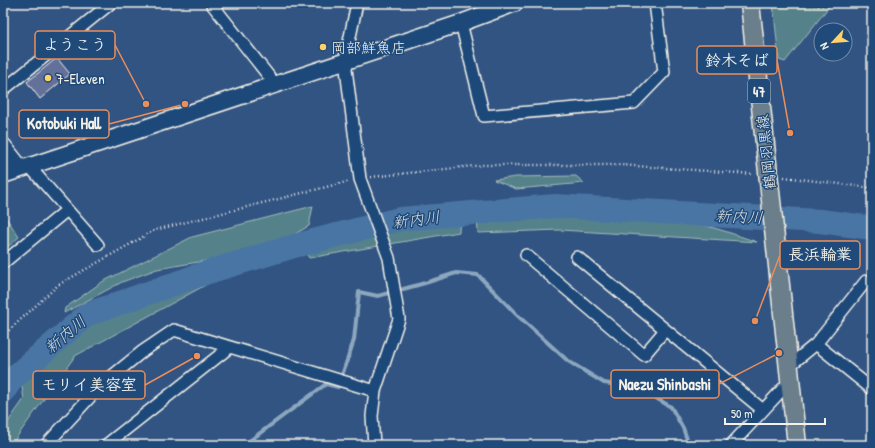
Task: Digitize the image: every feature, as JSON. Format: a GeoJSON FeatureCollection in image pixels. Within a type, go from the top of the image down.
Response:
{"type":"FeatureCollection","features":[{"type":"Feature","properties":{"kind":"main road","name":"鶴岡羽黒線"},"geometry":{"type":"LineString","coordinates":[[750,3],[797,445]]}},
{"type":"Feature","properties":{"kind":"street"},"geometry":{"type":"LineString","coordinates":[[3,90],[111,3]]}},
{"type":"Feature","properties":{"kind":"street"},"geometry":{"type":"LineString","coordinates":[[211,3],[275,84]]}},
{"type":"Feature","properties":{"kind":"street"},"geometry":{"type":"LineString","coordinates":[[357,3],[345,61],[360,179],[389,258],[400,319],[375,391],[372,416],[374,445]]}},
{"type":"Feature","properties":{"kind":"street"},"geometry":{"type":"LineString","coordinates":[[3,175],[461,23],[515,3]]}},
{"type":"Feature","properties":{"kind":"street"},"geometry":{"type":"LineString","coordinates":[[461,23],[484,116],[634,103],[664,72],[655,3]]}},
{"type":"Feature","properties":{"kind":"street"},"geometry":{"type":"LineString","coordinates":[[3,146],[67,210],[98,246]]}},
{"type":"Feature","properties":{"kind":"street"},"geometry":{"type":"LineString","coordinates":[[3,263],[67,210]]}},
{"type":"Feature","properties":{"kind":"street"},"geometry":{"type":"LineString","coordinates":[[526,255],[644,355],[665,330]]}},
{"type":"Feature","properties":{"kind":"street"},"geometry":{"type":"LineString","coordinates":[[577,257],[763,410]]}},
{"type":"Feature","properties":{"kind":"street"},"geometry":{"type":"LineString","coordinates":[[731,445],[763,410],[790,374],[866,282],[872,282]]}},
{"type":"Feature","properties":{"kind":"street"},"geometry":{"type":"LineString","coordinates":[[46,445],[101,385],[143,351],[174,330],[375,391]]}},
{"type":"Feature","properties":{"kind":"street"},"geometry":{"type":"LineString","coordinates":[[816,344],[872,389]]}},
{"type":"Feature","properties":{"kind":"street"},"geometry":{"type":"LineString","coordinates":[[106,445],[230,347]]}},
{"type":"Feature","properties":{"kind":"path"},"geometry":{"type":"LineString","coordinates":[[802,3],[819,6],[835,3]]}},
{"type":"Feature","properties":{"kind":"path"},"geometry":{"type":"LineString","coordinates":[[3,336],[58,285],[154,230],[360,179],[491,165],[621,165],[769,177],[872,188]]}},
{"type":"Feature","properties":{"kind":"green space"},"geometry":{"type":"Polygon","coordinates":[[[773,3],[829,3],[828,8],[817,22],[813,22],[813,27],[785,62],[779,60],[773,3]]]}},
{"type":"Feature","properties":{"kind":"green space"},"geometry":{"type":"Polygon","coordinates":[[[576,176],[584,183],[516,189],[494,180],[516,177],[576,176]]]}},
{"type":"Feature","properties":{"kind":"green space"},"geometry":{"type":"Polygon","coordinates":[[[313,206],[309,226],[284,240],[216,259],[157,269],[122,282],[64,313],[65,308],[102,282],[192,237],[313,206]]]}},
{"type":"Feature","properties":{"kind":"green space"},"geometry":{"type":"Polygon","coordinates":[[[560,211],[635,216],[673,221],[710,227],[757,242],[560,230],[478,233],[477,219],[560,211]]]}},
{"type":"Feature","properties":{"kind":"green space"},"geometry":{"type":"Polygon","coordinates":[[[3,213],[19,237],[3,251],[3,213]]]}},
{"type":"Feature","properties":{"kind":"green space"},"geometry":{"type":"Polygon","coordinates":[[[460,219],[459,232],[309,258],[304,250],[413,221],[460,219]]]}},
{"type":"Feature","properties":{"kind":"green space"},"geometry":{"type":"Polygon","coordinates":[[[213,281],[75,356],[11,445],[3,445],[3,429],[24,399],[21,382],[87,320],[156,295],[213,281]]]}},
{"type":"Feature","properties":{"kind":"building","name":"7-Eleven"},"geometry":{"type":"Polygon","coordinates":[[[57,58],[70,74],[40,99],[27,82],[57,58]]]}},
{"type":"Feature","properties":{"kind":"waterway","name":"新内川"},"geometry":{"type":"LineString","coordinates":[[3,392],[12,379],[88,314],[208,272],[294,246],[400,219],[555,206],[820,221],[872,228]]}},
{"type":"Feature","properties":{"kind":"waterway"},"geometry":{"type":"LineString","coordinates":[[244,445],[326,384],[338,387],[354,340],[359,292],[378,296],[456,273],[478,275],[517,315],[568,361],[604,383],[639,388],[671,407],[683,428],[689,445]]}},
{"type":"Feature","properties":{"kind":"place","name":"岡部鮮魚店"},"geometry":{"type":"Point","coordinates":[323,47]}},
{"type":"Feature","properties":{"kind":"place","name":"7-Eleven"},"geometry":{"type":"Point","coordinates":[48,78]}},
{"type":"Feature","properties":{"kind":"place","name":"ようこう"},"geometry":{"type":"Point","coordinates":[146,104]}},
{"type":"Feature","properties":{"kind":"place","name":"Kotobuki Hall"},"geometry":{"type":"Point","coordinates":[185,104]}},
{"type":"Feature","properties":{"kind":"place","name":"鈴木そば"},"geometry":{"type":"Point","coordinates":[790,133]}},
{"type":"Feature","properties":{"kind":"place","name":"長浜輪業"},"geometry":{"type":"Point","coordinates":[755,321]}},
{"type":"Feature","properties":{"kind":"place","name":"Naezu Shinbashi"},"geometry":{"type":"Point","coordinates":[779,353]}},
{"type":"Feature","properties":{"kind":"place","name":"モリイ美容室"},"geometry":{"type":"Point","coordinates":[197,356]}}]}
